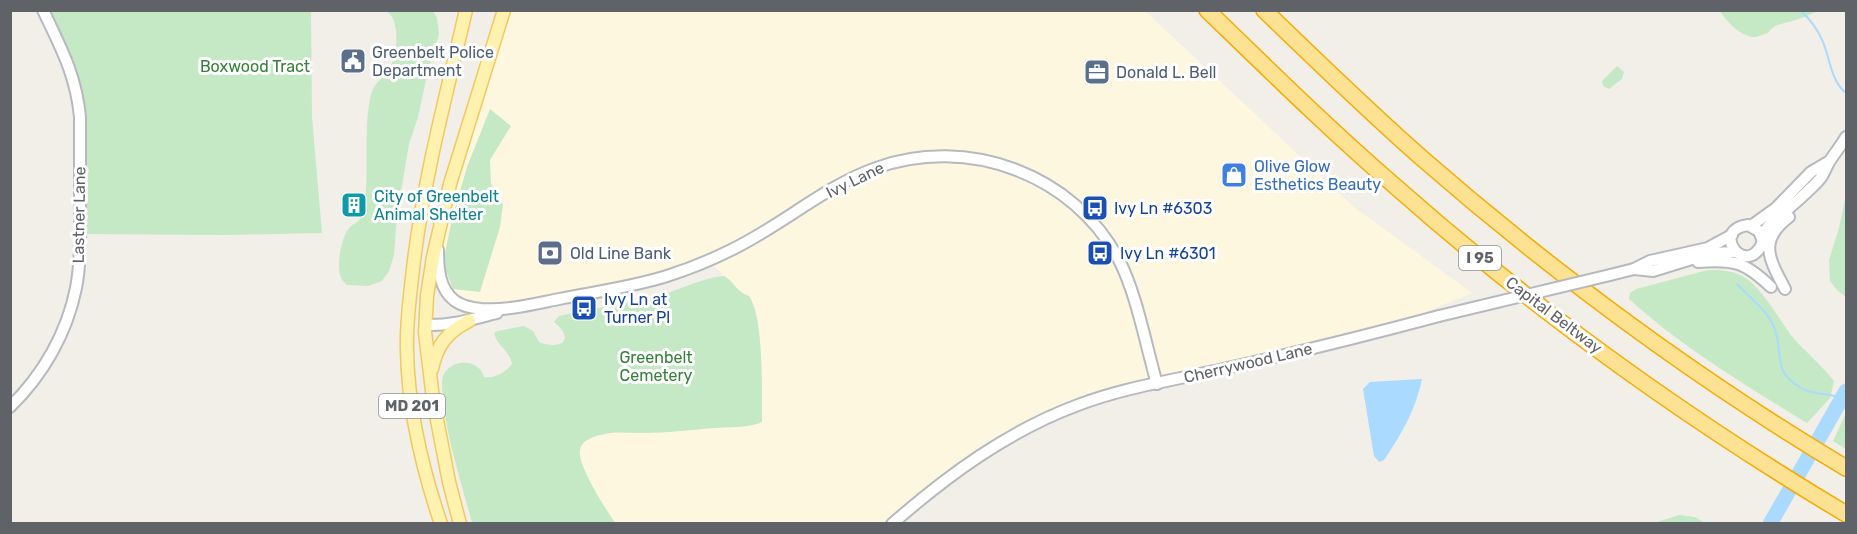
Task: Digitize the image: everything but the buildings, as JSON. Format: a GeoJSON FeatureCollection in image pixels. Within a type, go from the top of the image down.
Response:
{"type":"FeatureCollection","features":[{"type":"Feature","properties":{"kind":"highway","name":"Capital Beltway"},"geometry":{"type":"LineString","coordinates":[[1207,10],[1322,121],[1492,268],[1683,410],[1805,490],[1846,514]]}},
{"type":"Feature","properties":{"kind":"highway","name":"I 95"},"geometry":{"type":"LineString","coordinates":[[1264,10],[1422,159],[1515,236],[1641,332],[1755,411],[1846,468]]}},
{"type":"Feature","properties":{"kind":"main road","name":"MD 201"},"geometry":{"type":"LineString","coordinates":[[441,524],[421,456],[410,387],[407,340],[411,286],[423,196],[466,10]]}},
{"type":"Feature","properties":{"kind":"main road","name":"MD 201"},"geometry":{"type":"LineString","coordinates":[[460,524],[447,474],[430,379],[426,325],[429,276],[450,184],[504,10]]}},
{"type":"Feature","properties":{"kind":"main road"},"geometry":{"type":"LineString","coordinates":[[411,286],[416,314],[419,320],[426,325]]}},
{"type":"Feature","properties":{"kind":"main road"},"geometry":{"type":"LineString","coordinates":[[430,379],[435,356],[443,339],[469,321]]}},
{"type":"Feature","properties":{"kind":"street","name":"Lastner Lane"},"geometry":{"type":"LineString","coordinates":[[10,407],[36,377],[55,347],[73,300],[79,263],[80,117],[78,98],[71,71],[43,10]]}},
{"type":"Feature","properties":{"kind":"street"},"geometry":{"type":"LineString","coordinates":[[1828,162],[1811,172],[1776,208],[1751,226],[1739,227],[1732,235],[1731,242],[1736,252],[1745,256],[1754,254],[1760,249],[1762,239],[1772,222],[1821,178],[1828,162],[1846,137]]}},
{"type":"Feature","properties":{"kind":"street","name":"Ivy Lane"},"geometry":{"type":"LineString","coordinates":[[426,325],[441,326],[469,321],[518,307],[636,284],[694,266],[737,247],[845,182],[882,166],[903,160],[936,156],[979,159],[1022,171],[1053,188],[1079,210],[1107,243],[1118,260],[1130,287],[1157,384]]}},
{"type":"Feature","properties":{"kind":"street"},"geometry":{"type":"LineString","coordinates":[[1785,289],[1770,260],[1769,245],[1774,231],[1796,209],[1803,195]]}},
{"type":"Feature","properties":{"kind":"street"},"geometry":{"type":"LineString","coordinates":[[1751,226],[1759,231],[1762,239]]}},
{"type":"Feature","properties":{"kind":"street","name":"Cherrywood Lane"},"geometry":{"type":"LineString","coordinates":[[892,524],[950,476],[1010,436],[1079,404],[1118,392],[1374,333],[1634,269],[1650,261],[1708,248],[1732,235]]}},
{"type":"Feature","properties":{"kind":"street","name":"Ivy Lane"},"geometry":{"type":"LineString","coordinates":[[437,241],[441,280],[454,300],[464,306],[479,309],[518,307]]}},
{"type":"Feature","properties":{"kind":"street","name":"Cherrywood Lane"},"geometry":{"type":"LineString","coordinates":[[1634,269],[1653,271],[1711,254],[1736,252]]}},
{"type":"Feature","properties":{"kind":"street"},"geometry":{"type":"LineString","coordinates":[[1677,265],[1719,260],[1737,263],[1757,273],[1772,287]]}},
{"type":"Feature","properties":{"kind":"shaded area"},"geometry":{"type":"Polygon","coordinates":[[[511,10],[1145,11],[1354,207],[1472,293],[1374,333],[1157,384],[1033,425],[892,524],[615,523],[595,491],[581,462],[579,455],[582,443],[592,437],[615,432],[642,433],[757,424],[762,421],[759,331],[756,310],[749,296],[740,293],[709,260],[680,272],[479,309],[447,292],[437,241],[475,110],[511,10]]]}},
{"type":"Feature","properties":{"kind":"green space","name":"Boxwood Tract"},"geometry":{"type":"Polygon","coordinates":[[[43,11],[311,11],[312,117],[322,233],[80,234],[79,98],[43,11]]]}},
{"type":"Feature","properties":{"kind":"green space"},"geometry":{"type":"Polygon","coordinates":[[[386,11],[433,11],[437,18],[439,34],[409,144],[397,215],[394,255],[389,271],[382,281],[368,286],[347,285],[341,278],[339,259],[347,230],[360,219],[365,211],[367,129],[371,95],[374,87],[389,69],[395,52],[396,28],[391,15],[386,11]]]}},
{"type":"Feature","properties":{"kind":"green space"},"geometry":{"type":"Polygon","coordinates":[[[1720,11],[1818,11],[1754,37],[1739,31],[1720,11]]]}},
{"type":"Feature","properties":{"kind":"green space"},"geometry":{"type":"Polygon","coordinates":[[[1617,66],[1624,72],[1622,79],[1609,89],[1603,86],[1602,81],[1617,66]]]}},
{"type":"Feature","properties":{"kind":"green space"},"geometry":{"type":"Polygon","coordinates":[[[490,109],[511,126],[490,160],[491,184],[503,204],[500,227],[480,292],[453,289],[443,263],[452,219],[467,167],[490,109]]]}},
{"type":"Feature","properties":{"kind":"green space"},"geometry":{"type":"Polygon","coordinates":[[[1846,195],[1846,297],[1830,281],[1829,260],[1846,195]]]}},
{"type":"Feature","properties":{"kind":"green space"},"geometry":{"type":"Polygon","coordinates":[[[1708,270],[1722,270],[1740,275],[1757,288],[1790,334],[1834,381],[1830,398],[1807,423],[1693,350],[1629,299],[1630,293],[1636,289],[1708,270]]]}},
{"type":"Feature","properties":{"kind":"green space","name":"Greenbelt Cemetery"},"geometry":{"type":"Polygon","coordinates":[[[724,276],[741,292],[749,296],[754,306],[760,338],[762,375],[762,421],[760,423],[743,427],[669,432],[610,433],[587,440],[582,444],[580,450],[583,466],[615,523],[472,523],[453,454],[443,400],[442,383],[448,369],[454,365],[468,363],[475,365],[484,377],[496,376],[512,364],[496,338],[494,333],[498,331],[524,326],[533,331],[539,342],[554,345],[562,343],[565,336],[554,322],[559,316],[669,293],[708,279],[724,276]]]}},
{"type":"Feature","properties":{"kind":"green space"},"geometry":{"type":"Polygon","coordinates":[[[1846,413],[1846,449],[1833,441],[1846,413]]]}},
{"type":"Feature","properties":{"kind":"green space"},"geometry":{"type":"Polygon","coordinates":[[[1679,515],[1695,517],[1705,523],[1654,523],[1679,515]]]}},
{"type":"Feature","properties":{"kind":"water"},"geometry":{"type":"Polygon","coordinates":[[[1422,379],[1407,421],[1384,460],[1379,462],[1374,456],[1363,389],[1370,382],[1422,379]]]}},
{"type":"Feature","properties":{"kind":"waterway"},"geometry":{"type":"LineString","coordinates":[[1800,10],[1819,33],[1834,76],[1846,93]]}},
{"type":"Feature","properties":{"kind":"waterway"},"geometry":{"type":"LineString","coordinates":[[1737,284],[1771,321],[1777,336],[1780,360],[1785,375],[1801,388],[1841,398]]}},
{"type":"Feature","properties":{"kind":"waterway"},"geometry":{"type":"LineString","coordinates":[[1770,524],[1846,391]]}},
{"type":"Feature","properties":{"kind":"place","name":"Greenbelt Police Department"},"geometry":{"type":"Point","coordinates":[353,61]}},
{"type":"Feature","properties":{"kind":"place","name":"Donald L. Bell"},"geometry":{"type":"Point","coordinates":[1097,72]}},
{"type":"Feature","properties":{"kind":"place","name":"Olive Glow Esthetics Beauty"},"geometry":{"type":"Point","coordinates":[1234,175]}},
{"type":"Feature","properties":{"kind":"place","name":"City of Greenbelt Animal Shelter"},"geometry":{"type":"Point","coordinates":[354,205]}},
{"type":"Feature","properties":{"kind":"place","name":"Ivy Ln #6303"},"geometry":{"type":"Point","coordinates":[1095,208]}},
{"type":"Feature","properties":{"kind":"place","name":"Old Line Bank"},"geometry":{"type":"Point","coordinates":[550,253]}},
{"type":"Feature","properties":{"kind":"place","name":"Ivy Ln #6301"},"geometry":{"type":"Point","coordinates":[1100,253]}},
{"type":"Feature","properties":{"kind":"place","name":"Ivy Ln at Turner Pl"},"geometry":{"type":"Point","coordinates":[584,308]}}]}
